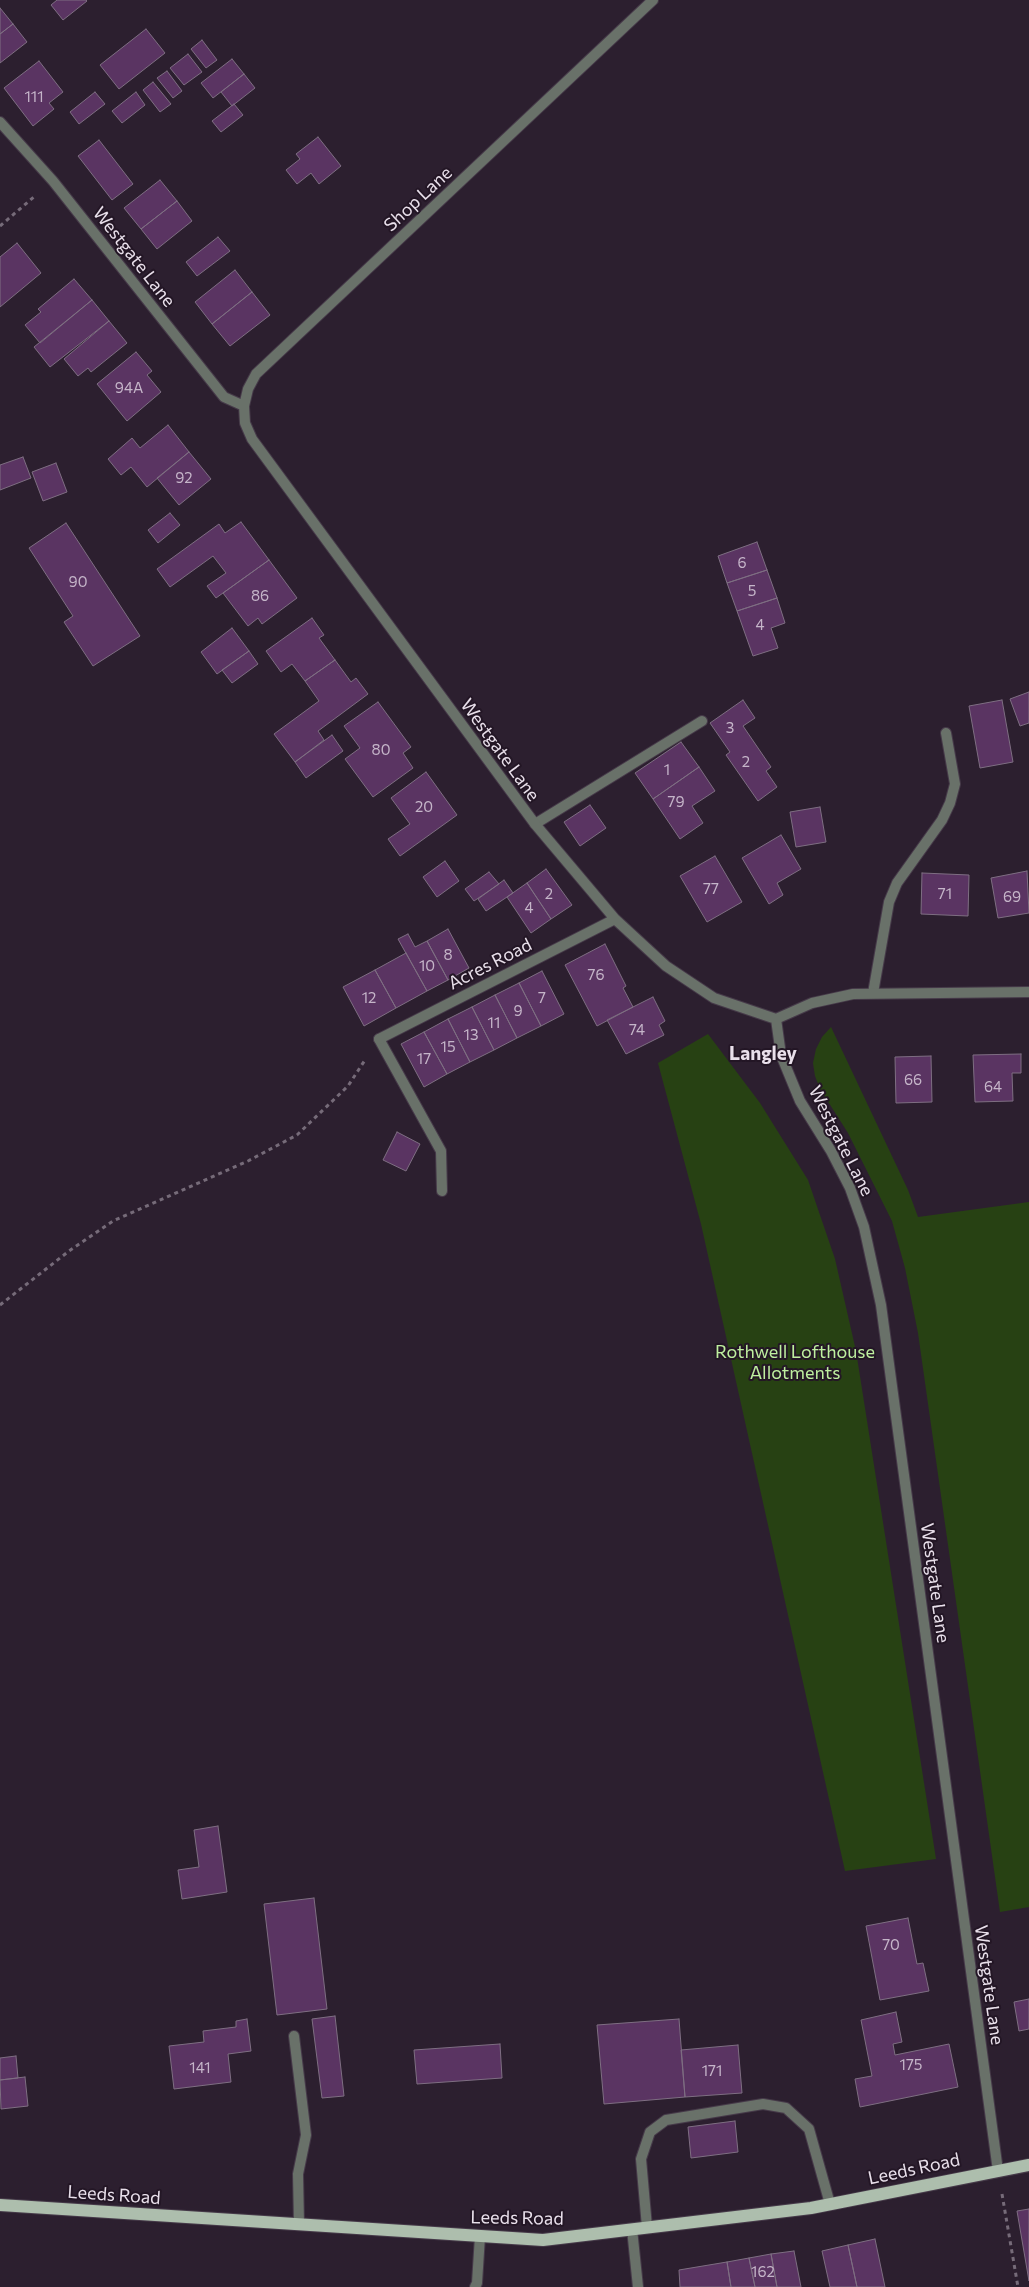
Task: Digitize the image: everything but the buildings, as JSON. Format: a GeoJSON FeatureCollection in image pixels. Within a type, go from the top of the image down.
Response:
{"type":"FeatureCollection","features":[{"type":"Feature","properties":{"kind":"main road","name":"Leeds Road"},"geometry":{"type":"LineString","coordinates":[[0,2205],[543,2240],[830,2204],[1029,2165]]}},
{"type":"Feature","properties":{"kind":"street","name":"Shop Lane"},"geometry":{"type":"LineString","coordinates":[[252,440],[245,423],[244,406],[248,389],[256,374],[653,0]]}},
{"type":"Feature","properties":{"kind":"street","name":"Westgate Lane"},"geometry":{"type":"LineString","coordinates":[[0,122],[53,181],[224,398],[244,406]]}},
{"type":"Feature","properties":{"kind":"street","name":"Westgate Lane"},"geometry":{"type":"LineString","coordinates":[[252,440],[535,824],[615,919],[666,966],[714,998],[776,1019],[781,1055],[800,1101],[831,1151],[850,1188],[864,1226],[881,1305],[998,2171]]}},
{"type":"Feature","properties":{"kind":"street"},"geometry":{"type":"LineString","coordinates":[[535,824],[702,721]]}},
{"type":"Feature","properties":{"kind":"street"},"geometry":{"type":"LineString","coordinates":[[873,993],[889,902],[897,883],[942,820],[950,803],[954,784],[946,733]]}},
{"type":"Feature","properties":{"kind":"street","name":"Acres Road"},"geometry":{"type":"LineString","coordinates":[[379,1038],[615,919]]}},
{"type":"Feature","properties":{"kind":"street"},"geometry":{"type":"LineString","coordinates":[[776,1019],[812,1003],[853,994],[1029,992]]}},
{"type":"Feature","properties":{"kind":"street"},"geometry":{"type":"LineString","coordinates":[[379,1038],[441,1151],[442,1191]]}},
{"type":"Feature","properties":{"kind":"street"},"geometry":{"type":"LineString","coordinates":[[294,2036],[306,2135],[298,2174],[299,2224]]}},
{"type":"Feature","properties":{"kind":"street"},"geometry":{"type":"LineString","coordinates":[[647,2227],[641,2159],[650,2132],[666,2120],[763,2104],[786,2108],[809,2130],[830,2204]]}},
{"type":"Feature","properties":{"kind":"street"},"geometry":{"type":"LineString","coordinates":[[632,2229],[638,2287]]}},
{"type":"Feature","properties":{"kind":"street"},"geometry":{"type":"LineString","coordinates":[[475,2287],[477,2283],[480,2236]]}},
{"type":"Feature","properties":{"kind":"path"},"geometry":{"type":"LineString","coordinates":[[0,226],[53,181]]}},
{"type":"Feature","properties":{"kind":"path"},"geometry":{"type":"LineString","coordinates":[[0,1305],[69,1251],[113,1221],[248,1162],[297,1135],[348,1086],[379,1038]]}},
{"type":"Feature","properties":{"kind":"path"},"geometry":{"type":"LineString","coordinates":[[998,2171],[1018,2287]]}},
{"type":"Feature","properties":{"kind":"green space"},"geometry":{"type":"Polygon","coordinates":[[[831,1027],[908,1190],[918,1217],[1029,1202],[1029,1907],[1000,1912],[918,1333],[905,1268],[892,1221],[848,1133],[820,1089],[815,1076],[813,1063],[816,1049],[822,1037],[831,1027]]]}},
{"type":"Feature","properties":{"kind":"green space","name":"Rothwell Lofthouse Allotments"},"geometry":{"type":"Polygon","coordinates":[[[708,1034],[760,1103],[808,1180],[835,1259],[856,1351],[936,1859],[845,1871],[701,1224],[658,1063],[708,1034]]]}},
{"type":"Feature","properties":{"kind":"district","name":"Langley"},"geometry":{"type":"Point","coordinates":[763,1054]}}]}
